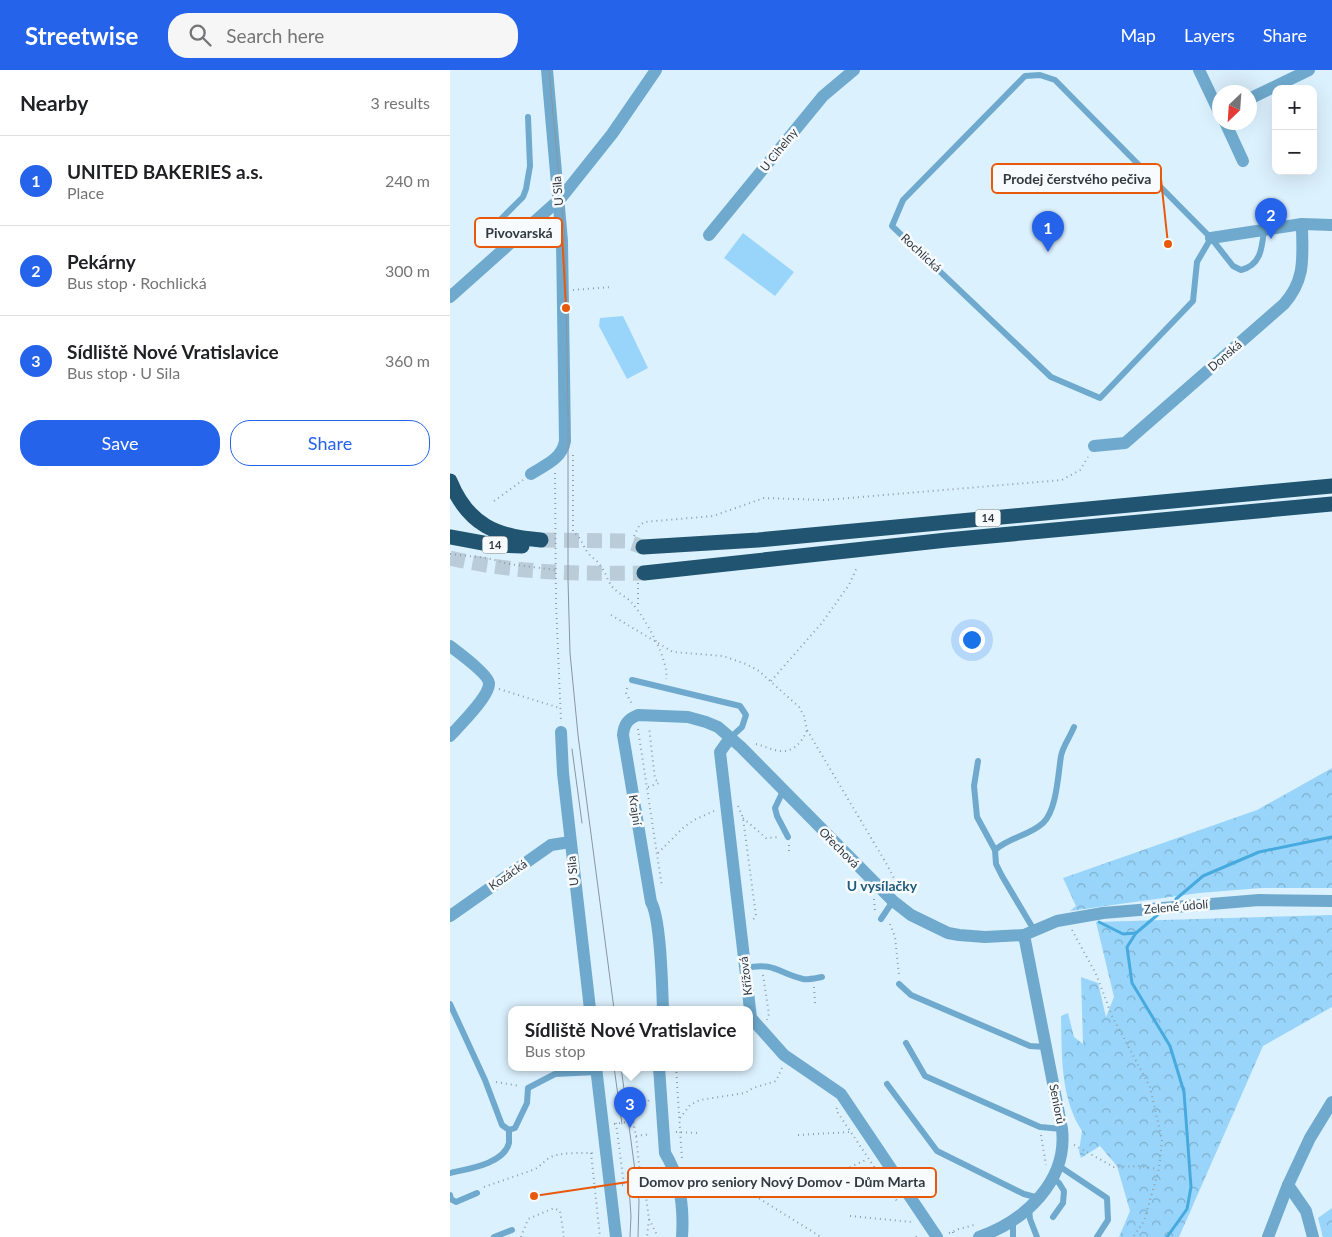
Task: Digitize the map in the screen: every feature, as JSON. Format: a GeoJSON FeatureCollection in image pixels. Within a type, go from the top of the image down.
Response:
{"type":"FeatureCollection","features":[{"type":"Feature","properties":{"kind":"highway","name":"14"},"geometry":{"type":"LineString","coordinates":[[450,481],[460,501],[484,525],[503,534],[541,544],[494,545],[450,537]]}},
{"type":"Feature","properties":{"kind":"highway","name":"14"},"geometry":{"type":"LineString","coordinates":[[638,545],[758,540],[1332,486]]}},
{"type":"Feature","properties":{"kind":"highway","name":"14"},"geometry":{"type":"LineString","coordinates":[[640,574],[947,540],[1332,504]]}},
{"type":"Feature","properties":{"kind":"street","name":"U Sila"},"geometry":{"type":"LineString","coordinates":[[547,70],[559,199],[563,291],[565,441],[564,450],[556,458]]}},
{"type":"Feature","properties":{"kind":"street"},"geometry":{"type":"LineString","coordinates":[[450,297],[559,199],[612,134],[656,70]]}},
{"type":"Feature","properties":{"kind":"street","name":"U Cihelny"},"geometry":{"type":"LineString","coordinates":[[709,236],[823,96],[854,70]]}},
{"type":"Feature","properties":{"kind":"street"},"geometry":{"type":"LineString","coordinates":[[1199,70],[1212,96]]}},
{"type":"Feature","properties":{"kind":"street"},"geometry":{"type":"LineString","coordinates":[[1257,96],[1309,70]]}},
{"type":"Feature","properties":{"kind":"street"},"geometry":{"type":"LineString","coordinates":[[1228,130],[1243,161]]}},
{"type":"Feature","properties":{"kind":"street"},"geometry":{"type":"LineString","coordinates":[[1212,238],[1302,224],[1332,225]]}},
{"type":"Feature","properties":{"kind":"street","name":"Donská"},"geometry":{"type":"LineString","coordinates":[[1094,446],[1126,443],[1284,304],[1298,284],[1302,270],[1302,224]]}},
{"type":"Feature","properties":{"kind":"street"},"geometry":{"type":"LineString","coordinates":[[531,474],[556,458]]}},
{"type":"Feature","properties":{"kind":"street"},"geometry":{"type":"LineString","coordinates":[[450,646],[486,677],[489,686],[486,695],[450,736]]}},
{"type":"Feature","properties":{"kind":"street"},"geometry":{"type":"LineString","coordinates":[[641,720],[688,717],[718,728],[730,738]]}},
{"type":"Feature","properties":{"kind":"street","name":"Krajní"},"geometry":{"type":"LineString","coordinates":[[641,720],[631,718],[626,723],[623,735],[650,902],[654,907],[659,938],[663,1006]]}},
{"type":"Feature","properties":{"kind":"street","name":"U Sila"},"geometry":{"type":"LineString","coordinates":[[561,732],[570,842],[590,1006]]}},
{"type":"Feature","properties":{"kind":"street","name":"Ořechová"},"geometry":{"type":"LineString","coordinates":[[730,738],[893,901],[911,915],[948,933],[959,935],[985,936],[1029,932]]}},
{"type":"Feature","properties":{"kind":"street","name":"Křížová"},"geometry":{"type":"LineString","coordinates":[[730,738],[720,752],[751,1006]]}},
{"type":"Feature","properties":{"kind":"street","name":"Kozácká"},"geometry":{"type":"LineString","coordinates":[[451,913],[551,845],[570,842]]}},
{"type":"Feature","properties":{"kind":"street","name":"Zelené údolí"},"geometry":{"type":"LineString","coordinates":[[1029,932],[1057,922],[1103,913],[1259,900],[1332,901]]}},
{"type":"Feature","properties":{"kind":"street","name":"Seniorů"},"geometry":{"type":"LineString","coordinates":[[979,1237],[1013,1221],[1029,1208],[1048,1188],[1059,1166],[1063,1140],[1062,1129],[1046,1047],[1029,932]]}},
{"type":"Feature","properties":{"kind":"street","name":"Křížová"},"geometry":{"type":"LineString","coordinates":[[753,1019],[784,1055],[841,1094],[937,1237]]}},
{"type":"Feature","properties":{"kind":"street"},"geometry":{"type":"LineString","coordinates":[[596,1071],[616,1237]]}},
{"type":"Feature","properties":{"kind":"street"},"geometry":{"type":"LineString","coordinates":[[659,1071],[665,1153],[672,1165],[681,1190],[682,1237]]}},
{"type":"Feature","properties":{"kind":"street"},"geometry":{"type":"LineString","coordinates":[[1268,1237],[1288,1185],[1310,1138],[1332,1102]]}},
{"type":"Feature","properties":{"kind":"street"},"geometry":{"type":"LineString","coordinates":[[1288,1185],[1306,1211],[1312,1237]]}},
{"type":"Feature","properties":{"kind":"lane","name":"Rochlická"},"geometry":{"type":"LineString","coordinates":[[1040,75],[1055,80],[1212,238],[1197,262],[1193,300],[1100,398],[1052,377],[892,226],[903,200],[1025,76],[1040,75]]}},
{"type":"Feature","properties":{"kind":"lane"},"geometry":{"type":"LineString","coordinates":[[506,247],[497,234],[496,227],[501,219],[523,197],[526,189],[530,166],[528,117]]}},
{"type":"Feature","properties":{"kind":"lane"},"geometry":{"type":"LineString","coordinates":[[1212,238],[1232,266],[1241,270],[1252,266],[1258,260],[1264,230]]}},
{"type":"Feature","properties":{"kind":"lane"},"geometry":{"type":"LineString","coordinates":[[632,680],[740,706],[746,716],[742,726],[730,738]]}},
{"type":"Feature","properties":{"kind":"lane"},"geometry":{"type":"LineString","coordinates":[[995,850],[1001,844],[1029,833],[1044,822],[1050,812],[1055,794],[1062,754],[1074,727]]}},
{"type":"Feature","properties":{"kind":"lane"},"geometry":{"type":"LineString","coordinates":[[978,761],[974,786],[978,817],[995,850],[996,864],[1029,932]]}},
{"type":"Feature","properties":{"kind":"lane"},"geometry":{"type":"LineString","coordinates":[[784,792],[775,808],[788,837]]}},
{"type":"Feature","properties":{"kind":"lane"},"geometry":{"type":"LineString","coordinates":[[881,919],[893,901]]}},
{"type":"Feature","properties":{"kind":"lane"},"geometry":{"type":"LineString","coordinates":[[746,968],[771,966],[804,979],[822,977]]}},
{"type":"Feature","properties":{"kind":"lane"},"geometry":{"type":"LineString","coordinates":[[899,984],[911,995],[1030,1046],[1046,1047]]}},
{"type":"Feature","properties":{"kind":"lane"},"geometry":{"type":"LineString","coordinates":[[450,1004],[485,1080],[502,1125],[509,1130]]}},
{"type":"Feature","properties":{"kind":"lane"},"geometry":{"type":"LineString","coordinates":[[906,1043],[925,1076],[1040,1127],[1062,1129]]}},
{"type":"Feature","properties":{"kind":"lane"},"geometry":{"type":"LineString","coordinates":[[509,1130],[515,1128],[527,1103],[528,1088],[555,1074],[580,1071]]}},
{"type":"Feature","properties":{"kind":"lane"},"geometry":{"type":"LineString","coordinates":[[887,1084],[937,1151],[1024,1194],[1039,1198]]}},
{"type":"Feature","properties":{"kind":"lane"},"geometry":{"type":"LineString","coordinates":[[450,1173],[478,1167],[496,1159],[506,1150],[509,1143],[509,1130]]}},
{"type":"Feature","properties":{"kind":"lane"},"geometry":{"type":"LineString","coordinates":[[1059,1166],[1107,1198],[1108,1220],[1097,1237]]}},
{"type":"Feature","properties":{"kind":"lane"},"geometry":{"type":"LineString","coordinates":[[1053,1178],[1064,1191],[1063,1203],[1053,1217]]}},
{"type":"Feature","properties":{"kind":"lane"},"geometry":{"type":"LineString","coordinates":[[450,1194],[451,1199],[456,1202],[477,1193]]}},
{"type":"Feature","properties":{"kind":"lane"},"geometry":{"type":"LineString","coordinates":[[1029,1208],[1030,1219],[1036,1237]]}},
{"type":"Feature","properties":{"kind":"lane"},"geometry":{"type":"LineString","coordinates":[[1013,1221],[1013,1237]]}},
{"type":"Feature","properties":{"kind":"lane"},"geometry":{"type":"LineString","coordinates":[[494,1237],[512,1230]]}},
{"type":"Feature","properties":{"kind":"path"},"geometry":{"type":"LineString","coordinates":[[563,291],[611,288]]}},
{"type":"Feature","properties":{"kind":"path"},"geometry":{"type":"LineString","coordinates":[[638,545],[634,536],[639,526],[644,522],[713,516],[764,498],[826,500],[1062,480],[1080,470],[1094,446]]}},
{"type":"Feature","properties":{"kind":"path"},"geometry":{"type":"LineString","coordinates":[[489,686],[560,708],[556,570],[556,458]]}},
{"type":"Feature","properties":{"kind":"path"},"geometry":{"type":"LineString","coordinates":[[573,460],[573,532],[579,536],[589,554],[600,565],[611,586],[630,600],[638,610],[654,640],[668,673],[664,687]]}},
{"type":"Feature","properties":{"kind":"path"},"geometry":{"type":"LineString","coordinates":[[494,501],[531,474]]}},
{"type":"Feature","properties":{"kind":"path"},"geometry":{"type":"LineString","coordinates":[[450,554],[487,558],[509,564],[556,570]]}},
{"type":"Feature","properties":{"kind":"path"},"geometry":{"type":"LineString","coordinates":[[771,681],[821,624],[849,585],[857,567]]}},
{"type":"Feature","properties":{"kind":"path"},"geometry":{"type":"LineString","coordinates":[[638,610],[640,574]]}},
{"type":"Feature","properties":{"kind":"path"},"geometry":{"type":"LineString","coordinates":[[611,614],[673,652],[722,656],[759,671],[799,707],[804,716],[807,730],[895,880],[893,901]]}},
{"type":"Feature","properties":{"kind":"path"},"geometry":{"type":"LineString","coordinates":[[632,680],[626,693],[641,720],[655,768],[655,779],[659,783],[648,787],[641,720]]}},
{"type":"Feature","properties":{"kind":"path"},"geometry":{"type":"LineString","coordinates":[[741,748],[753,744],[779,751],[788,750],[803,740],[807,730]]}},
{"type":"Feature","properties":{"kind":"path"},"geometry":{"type":"LineString","coordinates":[[658,853],[684,827],[694,820],[726,809]]}},
{"type":"Feature","properties":{"kind":"path"},"geometry":{"type":"LineString","coordinates":[[751,923],[756,916],[743,818],[766,838],[788,837]]}},
{"type":"Feature","properties":{"kind":"path"},"geometry":{"type":"LineString","coordinates":[[874,898],[876,916],[889,923],[896,938],[899,984]]}},
{"type":"Feature","properties":{"kind":"path"},"geometry":{"type":"LineString","coordinates":[[1070,926],[1096,974],[1112,1016],[1150,1086],[1162,1140],[1159,1169],[1144,1221],[1133,1237]]}},
{"type":"Feature","properties":{"kind":"path"},"geometry":{"type":"LineString","coordinates":[[759,966],[764,977],[769,1014],[766,1026]]}},
{"type":"Feature","properties":{"kind":"path"},"geometry":{"type":"LineString","coordinates":[[814,978],[814,1002]]}},
{"type":"Feature","properties":{"kind":"path"},"geometry":{"type":"LineString","coordinates":[[680,1118],[690,1105],[700,1100],[745,1093],[753,1088],[776,1081],[784,1064]]}},
{"type":"Feature","properties":{"kind":"path"},"geometry":{"type":"LineString","coordinates":[[676,1071],[682,1160]]}},
{"type":"Feature","properties":{"kind":"path"},"geometry":{"type":"LineString","coordinates":[[485,1080],[528,1088]]}},
{"type":"Feature","properties":{"kind":"path"},"geometry":{"type":"LineString","coordinates":[[647,1237],[649,1219],[644,1182],[641,1182],[633,1121],[660,1088]]}},
{"type":"Feature","properties":{"kind":"path"},"geometry":{"type":"LineString","coordinates":[[602,1125],[633,1121]]}},
{"type":"Feature","properties":{"kind":"path"},"geometry":{"type":"LineString","coordinates":[[616,1123],[624,1185]]}},
{"type":"Feature","properties":{"kind":"path"},"geometry":{"type":"LineString","coordinates":[[681,1131],[699,1133]]}},
{"type":"Feature","properties":{"kind":"path"},"geometry":{"type":"LineString","coordinates":[[798,1135],[850,1132],[901,1206]]}},
{"type":"Feature","properties":{"kind":"path"},"geometry":{"type":"LineString","coordinates":[[636,1136],[664,1133]]}},
{"type":"Feature","properties":{"kind":"path"},"geometry":{"type":"LineString","coordinates":[[1074,1145],[1114,1167],[1139,1166],[1159,1169]]}},
{"type":"Feature","properties":{"kind":"path"},"geometry":{"type":"LineString","coordinates":[[477,1193],[480,1188],[540,1167],[549,1158],[556,1155],[592,1153],[600,1237]]}},
{"type":"Feature","properties":{"kind":"path"},"geometry":{"type":"LineString","coordinates":[[847,1176],[848,1168],[868,1159]]}},
{"type":"Feature","properties":{"kind":"path"},"geometry":{"type":"LineString","coordinates":[[683,1170],[693,1172],[716,1184],[737,1188],[752,1194],[821,1237]]}},
{"type":"Feature","properties":{"kind":"path"},"geometry":{"type":"LineString","coordinates":[[609,1187],[641,1182]]}},
{"type":"Feature","properties":{"kind":"path"},"geometry":{"type":"LineString","coordinates":[[521,1237],[528,1219],[554,1208],[560,1211],[564,1237]]}},
{"type":"Feature","properties":{"kind":"path"},"geometry":{"type":"LineString","coordinates":[[850,1216],[912,1222],[920,1234],[916,1237]]}},
{"type":"Feature","properties":{"kind":"path"},"geometry":{"type":"LineString","coordinates":[[649,1219],[658,1237]]}},
{"type":"Feature","properties":{"kind":"path"},"geometry":{"type":"LineString","coordinates":[[953,1232],[953,1237]]}},
{"type":"Feature","properties":{"kind":"green space"},"geometry":{"type":"Polygon","coordinates":[[[743,233],[794,272],[775,296],[724,258],[743,233]]]}},
{"type":"Feature","properties":{"kind":"green space"},"geometry":{"type":"Polygon","coordinates":[[[623,316],[648,368],[627,379],[599,326],[600,318],[623,316]]]}},
{"type":"Feature","properties":{"kind":"green space"},"geometry":{"type":"Polygon","coordinates":[[[1332,768],[1332,888],[1262,888],[1199,893],[1070,911],[1076,906],[1063,878],[1257,810],[1332,768]]]}},
{"type":"Feature","properties":{"kind":"green space"},"geometry":{"type":"Polygon","coordinates":[[[1332,915],[1332,1007],[1263,1046],[1179,1237],[1119,1237],[1130,1211],[1117,1166],[1100,1146],[1081,1158],[1079,1151],[1082,1131],[1075,1118],[1066,1090],[1062,1061],[1061,1016],[1068,1013],[1074,1037],[1083,1044],[1081,977],[1098,983],[1106,1017],[1114,997],[1096,922],[1332,915]]]}},
{"type":"Feature","properties":{"kind":"green space"},"geometry":{"type":"Polygon","coordinates":[[[1332,1208],[1332,1237],[1323,1237],[1318,1218],[1332,1208]]]}},
{"type":"Feature","properties":{"kind":"waterway"},"geometry":{"type":"LineString","coordinates":[[1176,899],[1203,876],[1259,852],[1332,837]]}},
{"type":"Feature","properties":{"kind":"waterway"},"geometry":{"type":"LineString","coordinates":[[1099,922],[1123,934],[1136,933],[1161,912]]}},
{"type":"Feature","properties":{"kind":"waterway"},"geometry":{"type":"LineString","coordinates":[[1136,933],[1127,947],[1132,983],[1170,1046],[1184,1092],[1191,1187],[1187,1209],[1167,1237]]}},
{"type":"Feature","properties":{"kind":"tunnel"},"geometry":{"type":"LineString","coordinates":[[541,540],[626,541],[643,547]]}},
{"type":"Feature","properties":{"kind":"tunnel"},"geometry":{"type":"LineString","coordinates":[[450,558],[498,567],[546,572],[644,573]]}},
{"type":"Feature","properties":{"kind":"tram line"},"geometry":{"type":"LineString","coordinates":[[549,70],[565,241],[570,653],[578,735],[614,1006]]}},
{"type":"Feature","properties":{"kind":"tram line"},"geometry":{"type":"LineString","coordinates":[[572,749],[582,823]]}},
{"type":"Feature","properties":{"kind":"tram line"},"geometry":{"type":"LineString","coordinates":[[615,1071],[622,1124]]}},
{"type":"Feature","properties":{"kind":"tram line"},"geometry":{"type":"LineString","coordinates":[[622,1071],[639,1200],[638,1237]]}},
{"type":"Feature","properties":{"kind":"tram line"},"geometry":{"type":"LineString","coordinates":[[628,1173],[631,1216],[630,1237]]}},
{"type":"Feature","properties":{"kind":"place","name":"Pekárny"},"geometry":{"type":"Point","coordinates":[1271,239]}},
{"type":"Feature","properties":{"kind":"place","name":"Prodej čerstvého pečiva"},"geometry":{"type":"Point","coordinates":[1168,244]}},
{"type":"Feature","properties":{"kind":"place","name":"UNITED BAKERIES a.s."},"geometry":{"type":"Point","coordinates":[1048,252]}},
{"type":"Feature","properties":{"kind":"place","name":"Pivovarská"},"geometry":{"type":"Point","coordinates":[566,308]}},
{"type":"Feature","properties":{"kind":"place","name":"Sídliště Nové Vratislavice"},"geometry":{"type":"Point","coordinates":[630,1128]}},
{"type":"Feature","properties":{"kind":"place","name":"Domov pro seniory Nový Domov - Dům Marta"},"geometry":{"type":"Point","coordinates":[534,1196]}},
{"type":"Feature","properties":{"kind":"district","name":"U vysílačky"},"geometry":{"type":"Point","coordinates":[882,886]}}]}
